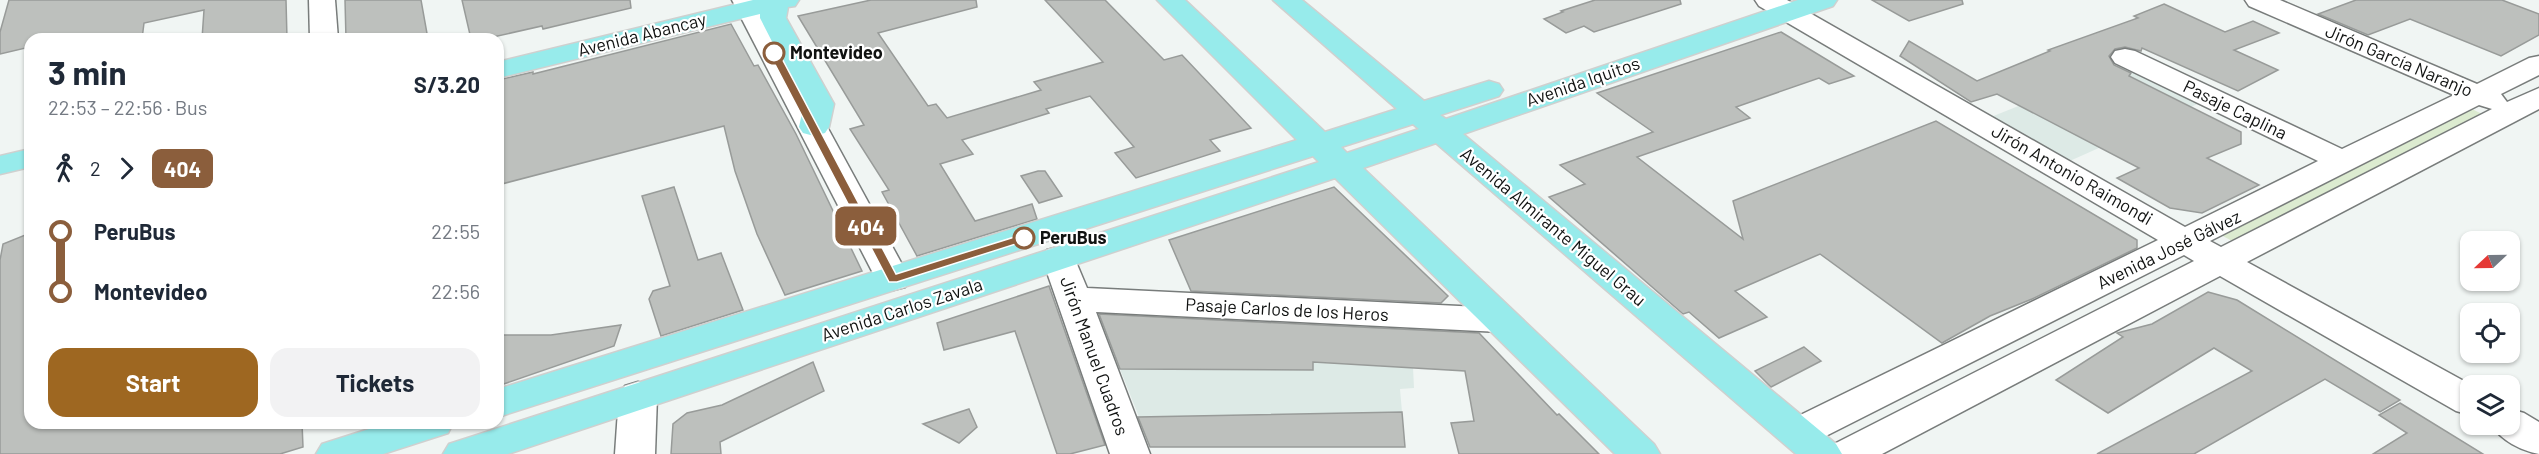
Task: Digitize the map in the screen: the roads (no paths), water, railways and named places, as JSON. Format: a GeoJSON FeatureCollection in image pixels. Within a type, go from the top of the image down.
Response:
{"type":"FeatureCollection","features":[{"type":"Feature","properties":{"kind":"main road","name":"Avenida Abancay"},"geometry":{"type":"LineString","coordinates":[[504,47],[697,0]]}},
{"type":"Feature","properties":{"kind":"main road"},"geometry":{"type":"LineString","coordinates":[[1170,0],[1336,153],[1500,320],[1640,454]]}},
{"type":"Feature","properties":{"kind":"main road","name":"Avenida Almirante Miguel Grau"},"geometry":{"type":"LineString","coordinates":[[1286,0],[1422,124],[1810,444]]}},
{"type":"Feature","properties":{"kind":"main road","name":"Avenida Iquitos"},"geometry":{"type":"LineString","coordinates":[[1422,124],[1762,0]]}},
{"type":"Feature","properties":{"kind":"main road","name":"Avenida Iquitos"},"geometry":{"type":"LineString","coordinates":[[1336,153],[1779,6],[1824,0]]}},
{"type":"Feature","properties":{"kind":"main road","name":"Avenida Abancay"},"geometry":{"type":"LineString","coordinates":[[504,68],[765,3]]}},
{"type":"Feature","properties":{"kind":"main road","name":"Avenida Carlos Zavala"},"geometry":{"type":"LineString","coordinates":[[463,454],[638,396],[893,279],[1116,224],[1336,153]]}},
{"type":"Feature","properties":{"kind":"main road"},"geometry":{"type":"LineString","coordinates":[[0,165],[24,159]]}},
{"type":"Feature","properties":{"kind":"main road"},"geometry":{"type":"LineString","coordinates":[[0,187],[24,181]]}},
{"type":"Feature","properties":{"kind":"main road","name":"Avenida Carlos Zavala"},"geometry":{"type":"LineString","coordinates":[[504,402],[766,337],[1059,258],[1116,224]]}},
{"type":"Feature","properties":{"kind":"main road"},"geometry":{"type":"LineString","coordinates":[[343,446],[410,429]]}},
{"type":"Feature","properties":{"kind":"street"},"geometry":{"type":"LineString","coordinates":[[322,0],[324,33]]}},
{"type":"Feature","properties":{"kind":"street","name":"Jirón García Naranjo"},"geometry":{"type":"LineString","coordinates":[[2258,0],[2479,95],[2530,109]]}},
{"type":"Feature","properties":{"kind":"street"},"geometry":{"type":"LineString","coordinates":[[765,3],[814,127],[893,279]]}},
{"type":"Feature","properties":{"kind":"street","name":"Jirón Antonio Raimondi"},"geometry":{"type":"LineString","coordinates":[[1779,6],[2221,262],[2460,395]]}},
{"type":"Feature","properties":{"kind":"street","name":"Pasaje Caplina"},"geometry":{"type":"LineString","coordinates":[[2125,57],[2344,162]]}},
{"type":"Feature","properties":{"kind":"street","name":"Avenida José Gálvez"},"geometry":{"type":"LineString","coordinates":[[1810,444],[2186,241],[2539,64]]}},
{"type":"Feature","properties":{"kind":"street","name":"Avenida José Gálvez"},"geometry":{"type":"LineString","coordinates":[[1848,454],[2221,262],[2530,109]]}},
{"type":"Feature","properties":{"kind":"street","name":"Jirón Manuel Cuadros"},"geometry":{"type":"LineString","coordinates":[[1059,258],[1130,454]]}},
{"type":"Feature","properties":{"kind":"street","name":"Pasaje Carlos de los Heros"},"geometry":{"type":"LineString","coordinates":[[1073,299],[1500,320]]}},
{"type":"Feature","properties":{"kind":"street"},"geometry":{"type":"LineString","coordinates":[[635,454],[638,396]]}},
{"type":"Feature","properties":{"kind":"street"},"geometry":{"type":"LineString","coordinates":[[2520,429],[2539,440]]}},
{"type":"Feature","properties":{"kind":"place","name":"Montevideo"},"geometry":{"type":"Point","coordinates":[774,53]}},
{"type":"Feature","properties":{"kind":"place","name":"PeruBus"},"geometry":{"type":"Point","coordinates":[1024,238]}}]}
